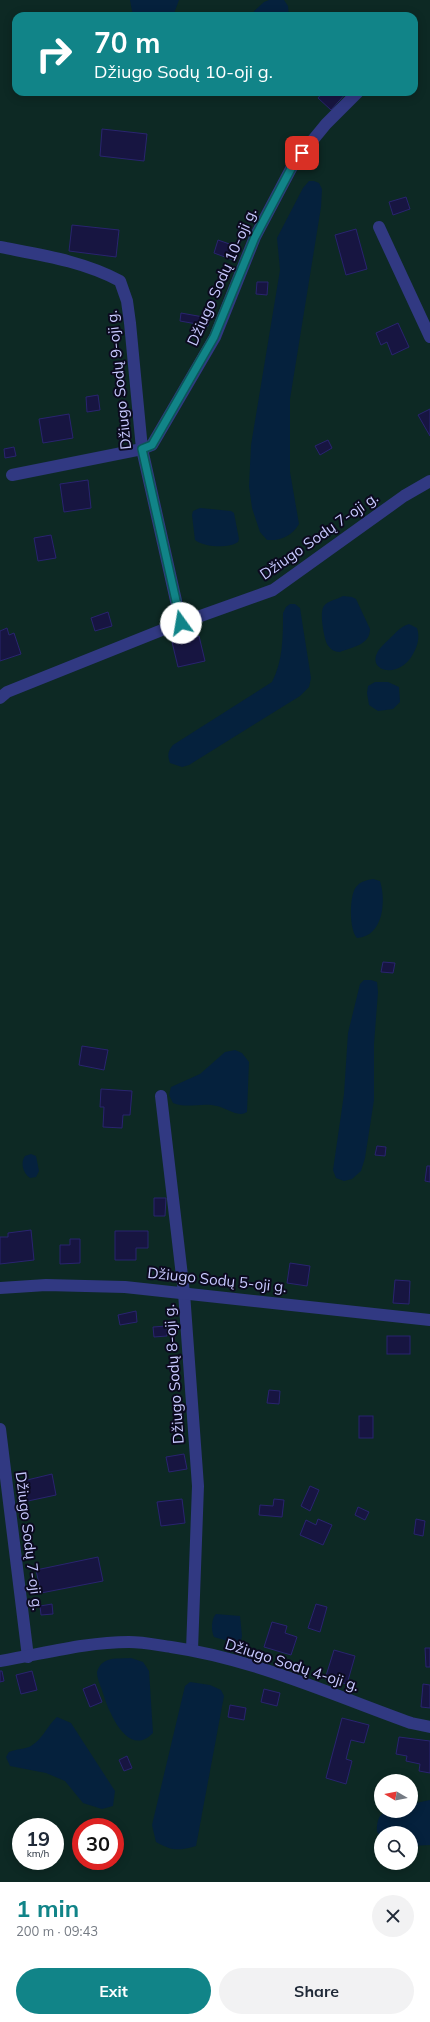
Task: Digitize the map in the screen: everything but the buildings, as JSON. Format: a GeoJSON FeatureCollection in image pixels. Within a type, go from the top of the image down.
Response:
{"type":"FeatureCollection","features":[{"type":"Feature","properties":{"kind":"street","name":"Džiugo Sodų 10-oji g."},"geometry":{"type":"LineString","coordinates":[[12,475],[142,449],[152,445],[214,337],[255,237],[294,163],[326,124],[354,96]]}},
{"type":"Feature","properties":{"kind":"street"},"geometry":{"type":"LineString","coordinates":[[379,227],[430,337]]}},
{"type":"Feature","properties":{"kind":"street","name":"Džiugo Sodų 9-oji g."},"geometry":{"type":"LineString","coordinates":[[0,247],[67,260],[101,270],[120,281],[127,301],[130,322],[142,449],[181,623]]}},
{"type":"Feature","properties":{"kind":"street","name":"Džiugo Sodų 7-oji g."},"geometry":{"type":"LineString","coordinates":[[0,698],[7,692],[181,623],[273,590],[404,496],[430,481]]}},
{"type":"Feature","properties":{"kind":"street","name":"Džiugo Sodų 8-oji g."},"geometry":{"type":"LineString","coordinates":[[161,1096],[184,1293],[198,1486],[192,1650]]}},
{"type":"Feature","properties":{"kind":"street","name":"Džiugo Sodų 5-oji g."},"geometry":{"type":"LineString","coordinates":[[0,1288],[46,1285],[125,1287],[430,1320]]}},
{"type":"Feature","properties":{"kind":"street","name":"Džiugo Sodų 7-oji g."},"geometry":{"type":"LineString","coordinates":[[0,1429],[2,1477],[28,1657]]}},
{"type":"Feature","properties":{"kind":"street","name":"Džiugo Sodų 4-oji g."},"geometry":{"type":"LineString","coordinates":[[0,1661],[28,1657],[79,1645],[109,1642],[131,1642],[192,1650],[248,1664],[411,1723],[430,1727]]}},
{"type":"Feature","properties":{"kind":"green space"},"geometry":{"type":"Polygon","coordinates":[[[0,0],[430,0],[430,1882],[0,1882],[0,0]]]}},
{"type":"Feature","properties":{"kind":"water"},"geometry":{"type":"Polygon","coordinates":[[[130,0],[179,0],[174,12],[132,12],[130,0]]]}},
{"type":"Feature","properties":{"kind":"water"},"geometry":{"type":"Polygon","coordinates":[[[269,0],[284,0],[288,6],[289,12],[253,12],[264,2],[269,0]]]}},
{"type":"Feature","properties":{"kind":"water"},"geometry":{"type":"Polygon","coordinates":[[[309,181],[319,183],[322,189],[321,207],[290,399],[290,472],[299,524],[293,532],[281,539],[267,540],[260,532],[252,508],[249,486],[251,445],[280,270],[277,238],[303,188],[309,181]]]}},
{"type":"Feature","properties":{"kind":"water"},"geometry":{"type":"Polygon","coordinates":[[[200,508],[231,511],[234,513],[239,539],[238,542],[228,546],[210,546],[195,540],[192,515],[193,511],[200,508]]]}},
{"type":"Feature","properties":{"kind":"water"},"geometry":{"type":"Polygon","coordinates":[[[343,596],[356,599],[370,629],[367,639],[360,645],[338,652],[332,650],[327,644],[323,630],[322,613],[325,604],[343,596]]]}},
{"type":"Feature","properties":{"kind":"water"},"geometry":{"type":"Polygon","coordinates":[[[290,604],[295,604],[300,608],[311,678],[309,687],[300,696],[189,765],[182,767],[170,763],[168,753],[173,745],[272,682],[276,674],[280,657],[283,613],[286,607],[290,604]]]}},
{"type":"Feature","properties":{"kind":"water"},"geometry":{"type":"Polygon","coordinates":[[[409,624],[417,628],[418,635],[417,644],[413,654],[406,663],[398,668],[390,670],[383,669],[378,666],[375,660],[378,652],[396,632],[409,624]]]}},
{"type":"Feature","properties":{"kind":"water"},"geometry":{"type":"Polygon","coordinates":[[[375,682],[388,682],[399,687],[400,702],[393,709],[378,711],[369,705],[367,693],[368,686],[375,682]]]}},
{"type":"Feature","properties":{"kind":"water"},"geometry":{"type":"Polygon","coordinates":[[[373,879],[380,881],[382,889],[383,898],[381,916],[373,931],[366,936],[357,938],[354,934],[351,921],[352,898],[356,887],[360,883],[373,879]]]}},
{"type":"Feature","properties":{"kind":"water"},"geometry":{"type":"Polygon","coordinates":[[[364,980],[377,982],[378,992],[374,1044],[374,1100],[365,1158],[361,1171],[352,1179],[344,1181],[336,1178],[333,1170],[344,1094],[348,1033],[360,984],[364,980]]]}},
{"type":"Feature","properties":{"kind":"water"},"geometry":{"type":"Polygon","coordinates":[[[235,1050],[242,1053],[249,1062],[247,1112],[240,1114],[211,1105],[178,1105],[173,1103],[169,1095],[171,1087],[200,1074],[225,1052],[235,1050]]]}},
{"type":"Feature","properties":{"kind":"water"},"geometry":{"type":"Polygon","coordinates":[[[31,1154],[36,1156],[39,1171],[36,1177],[30,1178],[23,1168],[23,1159],[25,1156],[31,1154]]]}},
{"type":"Feature","properties":{"kind":"water"},"geometry":{"type":"Polygon","coordinates":[[[216,1614],[240,1616],[241,1640],[235,1643],[214,1637],[212,1625],[216,1614]]]}},
{"type":"Feature","properties":{"kind":"water"},"geometry":{"type":"Polygon","coordinates":[[[131,1658],[143,1662],[149,1671],[153,1733],[144,1740],[135,1740],[127,1736],[113,1719],[97,1674],[100,1665],[107,1660],[131,1658]]]}},
{"type":"Feature","properties":{"kind":"water"},"geometry":{"type":"Polygon","coordinates":[[[190,1682],[210,1685],[221,1690],[224,1696],[196,1846],[184,1849],[171,1849],[156,1842],[152,1825],[185,1686],[190,1682]]]}},
{"type":"Feature","properties":{"kind":"water"},"geometry":{"type":"Polygon","coordinates":[[[57,1717],[71,1723],[115,1791],[113,1806],[102,1809],[83,1803],[65,1781],[46,1773],[10,1766],[6,1757],[9,1752],[29,1747],[35,1743],[57,1717]]]}},
{"type":"Feature","properties":{"kind":"water"},"geometry":{"type":"Polygon","coordinates":[[[430,1800],[430,1845],[418,1846],[418,1826],[377,1826],[379,1818],[418,1818],[418,1803],[430,1800]]]}},
{"type":"Feature","properties":{"kind":"route"},"geometry":{"type":"LineString","coordinates":[[181,623],[142,449],[152,445],[214,337],[255,237],[294,163],[302,153]]}}]}
